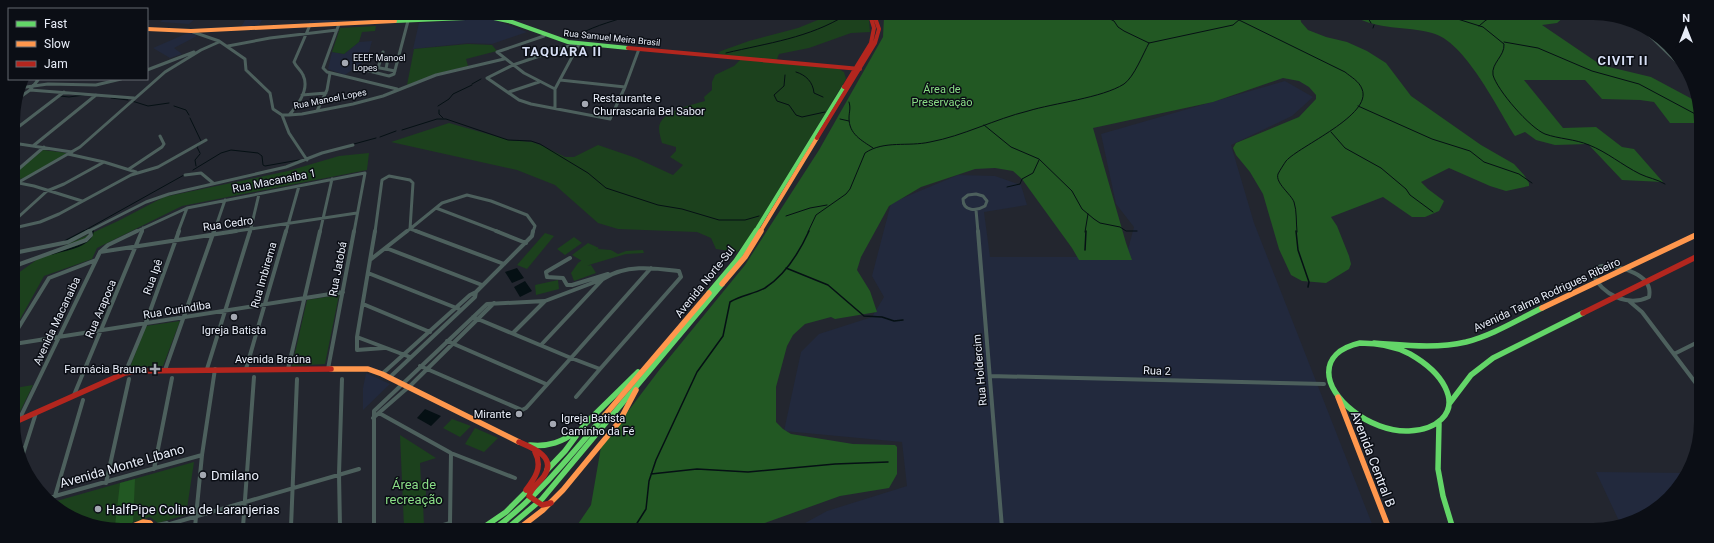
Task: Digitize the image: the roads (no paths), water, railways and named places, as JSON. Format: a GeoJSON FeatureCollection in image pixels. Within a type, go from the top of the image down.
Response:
{"type":"FeatureCollection","features":[{"type":"Feature","properties":{"kind":"main road","name":"Rua Samuel Meira Brasil"},"geometry":{"type":"LineString","coordinates":[[191,31],[310,25],[338,27],[428,20]]}},
{"type":"Feature","properties":{"kind":"main road","name":"Rua Samuel Meira Brasil"},"geometry":{"type":"LineString","coordinates":[[504,20],[544,36],[577,44],[857,69]]}},
{"type":"Feature","properties":{"kind":"main road","name":"Avenida Norte-Sul"},"geometry":{"type":"LineString","coordinates":[[514,523],[539,502],[745,257],[857,69],[874,36],[874,24],[872,20]]}},
{"type":"Feature","properties":{"kind":"main road","name":"Avenida Norte-Sul"},"geometry":{"type":"LineString","coordinates":[[503,523],[517,513],[532,498],[653,359],[742,253],[878,35],[876,20]]}},
{"type":"Feature","properties":{"kind":"main road","name":"Rua Manoel Lopes"},"geometry":{"type":"LineString","coordinates":[[148,29],[191,31]]}},
{"type":"Feature","properties":{"kind":"main road","name":"Avenida Talma Rodrigues Ribeiro"},"geometry":{"type":"LineString","coordinates":[[1374,343],[1428,346],[1467,342],[1487,335],[1694,236]]}},
{"type":"Feature","properties":{"kind":"main road"},"geometry":{"type":"LineString","coordinates":[[1451,523],[1439,479],[1437,455],[1439,424],[1448,411],[1449,404],[1464,382],[1489,361],[1694,258]]}},
{"type":"Feature","properties":{"kind":"main road","name":"Avenida Central B"},"geometry":{"type":"LineString","coordinates":[[1387,523],[1338,396],[1329,379],[1328,368],[1331,359],[1338,351],[1347,346],[1360,343],[1374,343],[1401,350],[1425,364],[1443,384],[1449,404]]}},
{"type":"Feature","properties":{"kind":"main road"},"geometry":{"type":"LineString","coordinates":[[490,523],[515,504],[565,451],[585,424],[653,359]]}},
{"type":"Feature","properties":{"kind":"main road","name":"Avenida Braúna"},"geometry":{"type":"LineString","coordinates":[[20,420],[125,374],[136,371],[207,369],[368,369],[382,374],[525,444],[545,456],[548,464],[548,470]]}},
{"type":"Feature","properties":{"kind":"main road"},"geometry":{"type":"LineString","coordinates":[[525,523],[551,503],[610,433],[619,422],[645,377]]}},
{"type":"Feature","properties":{"kind":"main road","name":"Avenida Central B"},"geometry":{"type":"LineString","coordinates":[[1338,396],[1359,415],[1376,424],[1400,431],[1422,430],[1439,424]]}},
{"type":"Feature","properties":{"kind":"main road"},"geometry":{"type":"LineString","coordinates":[[593,416],[602,411],[608,411],[618,416],[611,428],[610,433]]}},
{"type":"Feature","properties":{"kind":"main road","name":"Avenida Braúna"},"geometry":{"type":"LineString","coordinates":[[525,444],[542,447],[558,444],[566,440],[585,424]]}},
{"type":"Feature","properties":{"kind":"main road"},"geometry":{"type":"LineString","coordinates":[[515,504],[540,468],[541,461],[533,449]]}},
{"type":"Feature","properties":{"kind":"main road"},"geometry":{"type":"LineString","coordinates":[[548,470],[530,492],[529,496],[544,506],[551,503]]}},
{"type":"Feature","properties":{"kind":"street"},"geometry":{"type":"LineString","coordinates":[[358,68],[389,76],[394,74],[408,21]]}},
{"type":"Feature","properties":{"kind":"street"},"geometry":{"type":"LineString","coordinates":[[289,115],[296,108],[305,87],[305,81],[302,74],[294,62],[310,25]]}},
{"type":"Feature","properties":{"kind":"street"},"geometry":{"type":"LineString","coordinates":[[228,46],[338,27],[323,68],[330,73],[398,90]]}},
{"type":"Feature","properties":{"kind":"street","name":"Rua Manoel Lopes"},"geometry":{"type":"LineString","coordinates":[[191,31],[228,46],[245,59],[246,70],[270,93],[273,109],[282,115],[317,111],[365,101],[436,75],[504,59]]}},
{"type":"Feature","properties":{"kind":"street"},"geometry":{"type":"LineString","coordinates":[[544,36],[497,52],[504,59],[539,82],[555,89]]}},
{"type":"Feature","properties":{"kind":"street"},"geometry":{"type":"LineString","coordinates":[[148,70],[219,42]]}},
{"type":"Feature","properties":{"kind":"street"},"geometry":{"type":"LineString","coordinates":[[1656,42],[1670,56]]}},
{"type":"Feature","properties":{"kind":"street"},"geometry":{"type":"LineString","coordinates":[[577,44],[513,65],[487,78],[520,100],[531,104],[610,119],[625,87],[639,49]]}},
{"type":"Feature","properties":{"kind":"street"},"geometry":{"type":"LineString","coordinates":[[555,108],[555,89],[577,44]]}},
{"type":"Feature","properties":{"kind":"street"},"geometry":{"type":"LineString","coordinates":[[20,181],[72,152],[110,121],[134,98],[165,72],[201,50]]}},
{"type":"Feature","properties":{"kind":"street"},"geometry":{"type":"LineString","coordinates":[[378,68],[383,52]]}},
{"type":"Feature","properties":{"kind":"street"},"geometry":{"type":"LineString","coordinates":[[386,69],[388,58]]}},
{"type":"Feature","properties":{"kind":"street"},"geometry":{"type":"LineString","coordinates":[[370,66],[395,71]]}},
{"type":"Feature","properties":{"kind":"street"},"geometry":{"type":"LineString","coordinates":[[317,111],[326,92],[330,73]]}},
{"type":"Feature","properties":{"kind":"street"},"geometry":{"type":"LineString","coordinates":[[23,95],[30,90],[38,80]]}},
{"type":"Feature","properties":{"kind":"street"},"geometry":{"type":"LineString","coordinates":[[26,87],[48,84],[92,85],[116,80]]}},
{"type":"Feature","properties":{"kind":"street"},"geometry":{"type":"LineString","coordinates":[[560,80],[625,87]]}},
{"type":"Feature","properties":{"kind":"street"},"geometry":{"type":"LineString","coordinates":[[508,92],[539,82]]}},
{"type":"Feature","properties":{"kind":"street"},"geometry":{"type":"LineString","coordinates":[[30,90],[134,98]]}},
{"type":"Feature","properties":{"kind":"street"},"geometry":{"type":"LineString","coordinates":[[20,126],[64,92]]}},
{"type":"Feature","properties":{"kind":"street"},"geometry":{"type":"LineString","coordinates":[[302,95],[326,92]]}},
{"type":"Feature","properties":{"kind":"street"},"geometry":{"type":"LineString","coordinates":[[33,146],[96,95]]}},
{"type":"Feature","properties":{"kind":"street"},"geometry":{"type":"LineString","coordinates":[[282,115],[289,133],[306,160]]}},
{"type":"Feature","properties":{"kind":"street"},"geometry":{"type":"LineString","coordinates":[[129,169],[162,147],[164,144],[160,136]]}},
{"type":"Feature","properties":{"kind":"street"},"geometry":{"type":"LineString","coordinates":[[20,226],[51,218],[136,172],[158,167],[206,140]]}},
{"type":"Feature","properties":{"kind":"street"},"geometry":{"type":"LineString","coordinates":[[20,144],[72,152]]}},
{"type":"Feature","properties":{"kind":"street"},"geometry":{"type":"LineString","coordinates":[[20,253],[68,242],[146,202],[178,191],[286,166],[322,153],[353,145]]}},
{"type":"Feature","properties":{"kind":"street"},"geometry":{"type":"LineString","coordinates":[[20,167],[44,147]]}},
{"type":"Feature","properties":{"kind":"street"},"geometry":{"type":"LineString","coordinates":[[68,154],[104,162],[136,172]]}},
{"type":"Feature","properties":{"kind":"street"},"geometry":{"type":"LineString","coordinates":[[20,216],[47,191],[64,184],[104,162]]}},
{"type":"Feature","properties":{"kind":"street","name":"Rua Macanaiba 1"},"geometry":{"type":"LineString","coordinates":[[100,252],[108,245],[187,208],[365,172]]}},
{"type":"Feature","properties":{"kind":"street","name":"Rua Jatobá"},"geometry":{"type":"LineString","coordinates":[[328,369],[365,172]]}},
{"type":"Feature","properties":{"kind":"street"},"geometry":{"type":"LineString","coordinates":[[185,175],[201,173],[209,181],[214,183]]}},
{"type":"Feature","properties":{"kind":"street"},"geometry":{"type":"LineString","coordinates":[[385,348],[357,350],[357,337],[382,180],[386,177],[391,176],[412,182],[410,229]]}},
{"type":"Feature","properties":{"kind":"street"},"geometry":{"type":"LineString","coordinates":[[288,369],[332,179]]}},
{"type":"Feature","properties":{"kind":"street"},"geometry":{"type":"LineString","coordinates":[[20,183],[82,201]]}},
{"type":"Feature","properties":{"kind":"street","name":"Rua Imbirema"},"geometry":{"type":"LineString","coordinates":[[246,369],[299,186]]}},
{"type":"Feature","properties":{"kind":"street"},"geometry":{"type":"LineString","coordinates":[[207,369],[251,230],[259,194]]}},
{"type":"Feature","properties":{"kind":"street"},"geometry":{"type":"LineString","coordinates":[[976,194],[985,199],[987,204],[976,210],[965,206],[962,201],[965,196],[976,194]]}},
{"type":"Feature","properties":{"kind":"street"},"geometry":{"type":"LineString","coordinates":[[370,260],[442,203],[467,195],[491,201],[527,215],[535,226],[532,236],[482,285],[476,292],[475,297],[430,332],[382,374]]}},
{"type":"Feature","properties":{"kind":"street"},"geometry":{"type":"LineString","coordinates":[[165,370],[225,200]]}},
{"type":"Feature","properties":{"kind":"street","name":"Rua Ipê"},"geometry":{"type":"LineString","coordinates":[[125,374],[145,325],[187,208]]}},
{"type":"Feature","properties":{"kind":"street"},"geometry":{"type":"LineString","coordinates":[[436,208],[526,243]]}},
{"type":"Feature","properties":{"kind":"street","name":"Rua Holdercim"},"geometry":{"type":"LineString","coordinates":[[976,210],[1002,523]]}},
{"type":"Feature","properties":{"kind":"street","name":"Rua Cedro"},"geometry":{"type":"LineString","coordinates":[[100,252],[357,213]]}},
{"type":"Feature","properties":{"kind":"street","name":"Rua Arapoca"},"geometry":{"type":"LineString","coordinates":[[74,396],[137,246],[143,228]]}},
{"type":"Feature","properties":{"kind":"street"},"geometry":{"type":"LineString","coordinates":[[410,229],[504,264]]}},
{"type":"Feature","properties":{"kind":"street"},"geometry":{"type":"LineString","coordinates":[[20,264],[86,240],[91,235],[90,231]]}},
{"type":"Feature","properties":{"kind":"street"},"geometry":{"type":"LineString","coordinates":[[386,248],[482,285]]}},
{"type":"Feature","properties":{"kind":"street","name":"Avenida Macanaiba"},"geometry":{"type":"LineString","coordinates":[[20,415],[100,252]]}},
{"type":"Feature","properties":{"kind":"street"},"geometry":{"type":"LineString","coordinates":[[570,258],[546,272],[547,276],[563,278],[567,285],[628,270],[651,268],[679,270],[681,277],[576,397]]}},
{"type":"Feature","properties":{"kind":"street"},"geometry":{"type":"LineString","coordinates":[[20,323],[49,278],[96,260]]}},
{"type":"Feature","properties":{"kind":"street"},"geometry":{"type":"LineString","coordinates":[[1610,265],[1626,269],[1638,275],[1646,282],[1650,288],[1650,295],[1647,299],[1642,301],[1629,300],[1616,297],[1605,291],[1596,283],[1593,274],[1594,270],[1599,267],[1610,265]]}},
{"type":"Feature","properties":{"kind":"street"},"geometry":{"type":"LineString","coordinates":[[420,366],[522,410],[526,408],[651,268]]}},
{"type":"Feature","properties":{"kind":"street"},"geometry":{"type":"LineString","coordinates":[[368,273],[460,309]]}},
{"type":"Feature","properties":{"kind":"street"},"geometry":{"type":"LineString","coordinates":[[541,345],[609,274]]}},
{"type":"Feature","properties":{"kind":"street"},"geometry":{"type":"LineString","coordinates":[[374,523],[374,411],[487,304],[545,301],[603,279]]}},
{"type":"Feature","properties":{"kind":"street","name":"Rua Curindiba"},"geometry":{"type":"LineString","coordinates":[[20,343],[101,332],[343,292]]}},
{"type":"Feature","properties":{"kind":"street"},"geometry":{"type":"LineString","coordinates":[[1629,300],[1642,312],[1694,381]]}},
{"type":"Feature","properties":{"kind":"street"},"geometry":{"type":"LineString","coordinates":[[513,333],[545,301]]}},
{"type":"Feature","properties":{"kind":"street"},"geometry":{"type":"LineString","coordinates":[[1642,301],[1642,312]]}},
{"type":"Feature","properties":{"kind":"street"},"geometry":{"type":"LineString","coordinates":[[373,418],[380,414],[494,303]]}},
{"type":"Feature","properties":{"kind":"street"},"geometry":{"type":"LineString","coordinates":[[363,304],[435,334]]}},
{"type":"Feature","properties":{"kind":"street"},"geometry":{"type":"LineString","coordinates":[[389,378],[460,309]]}},
{"type":"Feature","properties":{"kind":"street"},"geometry":{"type":"LineString","coordinates":[[473,317],[600,369]]}},
{"type":"Feature","properties":{"kind":"street"},"geometry":{"type":"LineString","coordinates":[[357,337],[410,357]]}},
{"type":"Feature","properties":{"kind":"street"},"geometry":{"type":"LineString","coordinates":[[447,341],[546,384]]}},
{"type":"Feature","properties":{"kind":"street"},"geometry":{"type":"LineString","coordinates":[[1674,354],[1694,344]]}},
{"type":"Feature","properties":{"kind":"street"},"geometry":{"type":"LineString","coordinates":[[195,523],[202,455],[215,369]]}},
{"type":"Feature","properties":{"kind":"street","name":"Rua 2"},"geometry":{"type":"LineString","coordinates":[[990,376],[1324,384]]}},
{"type":"Feature","properties":{"kind":"street"},"geometry":{"type":"LineString","coordinates":[[243,523],[254,377]]}},
{"type":"Feature","properties":{"kind":"street"},"geometry":{"type":"LineString","coordinates":[[106,483],[129,378]]}},
{"type":"Feature","properties":{"kind":"street"},"geometry":{"type":"LineString","coordinates":[[154,469],[172,378]]}},
{"type":"Feature","properties":{"kind":"street"},"geometry":{"type":"LineString","coordinates":[[291,523],[298,379]]}},
{"type":"Feature","properties":{"kind":"street"},"geometry":{"type":"LineString","coordinates":[[340,523],[339,474],[342,379]]}},
{"type":"Feature","properties":{"kind":"street"},"geometry":{"type":"LineString","coordinates":[[55,496],[83,400]]}},
{"type":"Feature","properties":{"kind":"street"},"geometry":{"type":"LineString","coordinates":[[374,411],[450,454],[515,478]]}},
{"type":"Feature","properties":{"kind":"street"},"geometry":{"type":"LineString","coordinates":[[24,448],[36,413]]}},
{"type":"Feature","properties":{"kind":"street"},"geometry":{"type":"LineString","coordinates":[[450,454],[450,523]]}},
{"type":"Feature","properties":{"kind":"street","name":"Avenida Monte Líbano"},"geometry":{"type":"LineString","coordinates":[[55,496],[202,455]]}},
{"type":"Feature","properties":{"kind":"street"},"geometry":{"type":"LineString","coordinates":[[172,523],[293,487],[359,470]]}},
{"type":"Feature","properties":{"kind":"waterway"},"geometry":{"type":"LineString","coordinates":[[580,34],[616,20]]}},
{"type":"Feature","properties":{"kind":"waterway"},"geometry":{"type":"LineString","coordinates":[[726,53],[788,39],[818,29],[837,20]]}},
{"type":"Feature","properties":{"kind":"waterway"},"geometry":{"type":"LineString","coordinates":[[1112,20],[1124,31],[1149,43]]}},
{"type":"Feature","properties":{"kind":"waterway"},"geometry":{"type":"LineString","coordinates":[[1149,43],[1233,25],[1239,20]]}},
{"type":"Feature","properties":{"kind":"waterway"},"geometry":{"type":"LineString","coordinates":[[1239,20],[1345,72],[1361,86],[1362,99],[1358,106]]}},
{"type":"Feature","properties":{"kind":"waterway"},"geometry":{"type":"LineString","coordinates":[[1461,20],[1479,26]]}},
{"type":"Feature","properties":{"kind":"waterway"},"geometry":{"type":"LineString","coordinates":[[1479,26],[1486,20]]}},
{"type":"Feature","properties":{"kind":"waterway"},"geometry":{"type":"LineString","coordinates":[[1479,26],[1483,27],[1504,44],[1504,48],[1494,67],[1493,75],[1507,99],[1531,124],[1550,136],[1578,141],[1589,145],[1602,151],[1640,174],[1665,184]]}},
{"type":"Feature","properties":{"kind":"waterway"},"geometry":{"type":"LineString","coordinates":[[1504,42],[1538,48],[1592,71],[1639,84],[1694,113]]}},
{"type":"Feature","properties":{"kind":"waterway"},"geometry":{"type":"LineString","coordinates":[[984,125],[1016,114],[1091,97],[1115,89],[1128,81],[1149,43]]}},
{"type":"Feature","properties":{"kind":"waterway"},"geometry":{"type":"LineString","coordinates":[[796,72],[803,75],[808,80],[814,93],[823,97]]}},
{"type":"Feature","properties":{"kind":"waterway"},"geometry":{"type":"LineString","coordinates":[[785,75],[784,86],[774,95],[777,101],[789,105],[796,115],[802,117],[825,112]]}},
{"type":"Feature","properties":{"kind":"waterway"},"geometry":{"type":"LineString","coordinates":[[472,84],[481,79]]}},
{"type":"Feature","properties":{"kind":"waterway"},"geometry":{"type":"LineString","coordinates":[[438,106],[449,99],[453,94],[472,85]]}},
{"type":"Feature","properties":{"kind":"waterway"},"geometry":{"type":"LineString","coordinates":[[60,96],[69,97],[84,95]]}},
{"type":"Feature","properties":{"kind":"waterway"},"geometry":{"type":"LineString","coordinates":[[111,98],[128,100]]}},
{"type":"Feature","properties":{"kind":"waterway"},"geometry":{"type":"LineString","coordinates":[[132,101],[148,106],[169,103]]}},
{"type":"Feature","properties":{"kind":"waterway"},"geometry":{"type":"LineString","coordinates":[[849,102],[849,118],[853,132],[856,136],[873,148]]}},
{"type":"Feature","properties":{"kind":"waterway"},"geometry":{"type":"LineString","coordinates":[[174,106],[186,110],[189,115]]}},
{"type":"Feature","properties":{"kind":"waterway"},"geometry":{"type":"LineString","coordinates":[[1297,232],[1294,202],[1281,185],[1278,174],[1286,161],[1293,155],[1333,129],[1346,119],[1358,106]]}},
{"type":"Feature","properties":{"kind":"waterway"},"geometry":{"type":"LineString","coordinates":[[1358,106],[1432,139],[1470,151],[1484,162],[1519,174],[1532,183]]}},
{"type":"Feature","properties":{"kind":"waterway"},"geometry":{"type":"LineString","coordinates":[[439,110],[439,114],[443,118]]}},
{"type":"Feature","properties":{"kind":"waterway"},"geometry":{"type":"LineString","coordinates":[[190,118],[201,141]]}},
{"type":"Feature","properties":{"kind":"waterway"},"geometry":{"type":"LineString","coordinates":[[402,130],[437,119],[446,119],[508,140],[531,141],[540,144],[588,173],[606,188],[658,205],[682,209],[719,220],[745,220],[759,216]]}},
{"type":"Feature","properties":{"kind":"waterway"},"geometry":{"type":"LineString","coordinates":[[840,119],[849,121]]}},
{"type":"Feature","properties":{"kind":"waterway"},"geometry":{"type":"LineString","coordinates":[[808,232],[816,215],[846,194],[850,189],[865,153],[880,146],[922,143],[942,139],[984,125]]}},
{"type":"Feature","properties":{"kind":"waterway"},"geometry":{"type":"LineString","coordinates":[[984,125],[1011,147],[1039,159],[1072,191],[1082,209],[1088,214]]}},
{"type":"Feature","properties":{"kind":"waterway"},"geometry":{"type":"LineString","coordinates":[[380,137],[396,131]]}},
{"type":"Feature","properties":{"kind":"waterway"},"geometry":{"type":"LineString","coordinates":[[1331,132],[1345,148],[1381,168],[1406,189],[1410,195],[1433,212]]}},
{"type":"Feature","properties":{"kind":"waterway"},"geometry":{"type":"LineString","coordinates":[[354,144],[376,138]]}},
{"type":"Feature","properties":{"kind":"waterway"},"geometry":{"type":"LineString","coordinates":[[199,145],[197,147],[200,153]]}},
{"type":"Feature","properties":{"kind":"waterway"},"geometry":{"type":"LineString","coordinates":[[193,170],[221,153],[231,150],[258,153],[262,156],[263,165],[265,166],[299,160]]}},
{"type":"Feature","properties":{"kind":"waterway"},"geometry":{"type":"LineString","coordinates":[[196,166],[195,160],[200,154]]}},
{"type":"Feature","properties":{"kind":"waterway"},"geometry":{"type":"LineString","coordinates":[[1007,187],[1020,184],[1022,179],[1033,173],[1039,160]]}},
{"type":"Feature","properties":{"kind":"waterway"},"geometry":{"type":"LineString","coordinates":[[82,232],[184,175]]}},
{"type":"Feature","properties":{"kind":"waterway"},"geometry":{"type":"LineString","coordinates":[[786,216],[810,208],[827,205]]}},
{"type":"Feature","properties":{"kind":"waterway"},"geometry":{"type":"LineString","coordinates":[[1085,232],[1088,214]]}},
{"type":"Feature","properties":{"kind":"waterway"},"geometry":{"type":"LineString","coordinates":[[1088,214],[1100,223],[1120,227],[1126,231],[1137,231]]}},
{"type":"Feature","properties":{"kind":"waterway"},"geometry":{"type":"LineString","coordinates":[[65,241],[84,231]]}},
{"type":"Feature","properties":{"kind":"waterway"},"geometry":{"type":"LineString","coordinates":[[52,254],[83,244],[92,236],[93,231]]}},
{"type":"Feature","properties":{"kind":"waterway"},"geometry":{"type":"LineString","coordinates":[[787,268],[801,247],[809,231]]}},
{"type":"Feature","properties":{"kind":"waterway"},"geometry":{"type":"LineString","coordinates":[[1085,250],[1086,231]]}},
{"type":"Feature","properties":{"kind":"waterway"},"geometry":{"type":"LineString","coordinates":[[1296,231],[1298,250],[1309,282],[1308,287]]}},
{"type":"Feature","properties":{"kind":"waterway"},"geometry":{"type":"LineString","coordinates":[[651,474],[656,460],[697,372],[723,336],[730,302],[765,288],[779,277],[787,268]]}},
{"type":"Feature","properties":{"kind":"waterway"},"geometry":{"type":"LineString","coordinates":[[787,268],[828,285],[864,316],[882,317],[894,321],[903,320]]}},
{"type":"Feature","properties":{"kind":"waterway"},"geometry":{"type":"LineString","coordinates":[[651,474],[697,469],[748,472],[835,464],[888,462]]}},
{"type":"Feature","properties":{"kind":"waterway"},"geometry":{"type":"LineString","coordinates":[[637,523],[646,509],[649,481],[651,474]]}},
{"type":"Feature","properties":{"kind":"place","name":"EEEF Manoel Lopes"},"geometry":{"type":"Point","coordinates":[345,63]}},
{"type":"Feature","properties":{"kind":"place","name":"Restaurante e Churrascaria Bel Sabor"},"geometry":{"type":"Point","coordinates":[585,104]}},
{"type":"Feature","properties":{"kind":"place","name":"Igreja Batista"},"geometry":{"type":"Point","coordinates":[234,317]}},
{"type":"Feature","properties":{"kind":"place","name":"Farmácia Brauna"},"geometry":{"type":"Point","coordinates":[155,369]}},
{"type":"Feature","properties":{"kind":"place","name":"Mirante"},"geometry":{"type":"Point","coordinates":[519,414]}},
{"type":"Feature","properties":{"kind":"place","name":"Igreja Batista Caminho da Fé"},"geometry":{"type":"Point","coordinates":[553,424]}},
{"type":"Feature","properties":{"kind":"place","name":"Dmilano"},"geometry":{"type":"Point","coordinates":[203,475]}},
{"type":"Feature","properties":{"kind":"place","name":"HalfPipe Colina de Laranjerias"},"geometry":{"type":"Point","coordinates":[98,509]}},
{"type":"Feature","properties":{"kind":"district","name":"TAQUARA II"},"geometry":{"type":"Point","coordinates":[562,51]}},
{"type":"Feature","properties":{"kind":"district","name":"CIVIT II"},"geometry":{"type":"Point","coordinates":[1623,60]}},
{"type":"Feature","properties":{"kind":"park label","name":"Área de Preservação"},"geometry":{"type":"Point","coordinates":[942,95]}},
{"type":"Feature","properties":{"kind":"park label","name":"Área de recreação"},"geometry":{"type":"Point","coordinates":[414,492]}}]}
